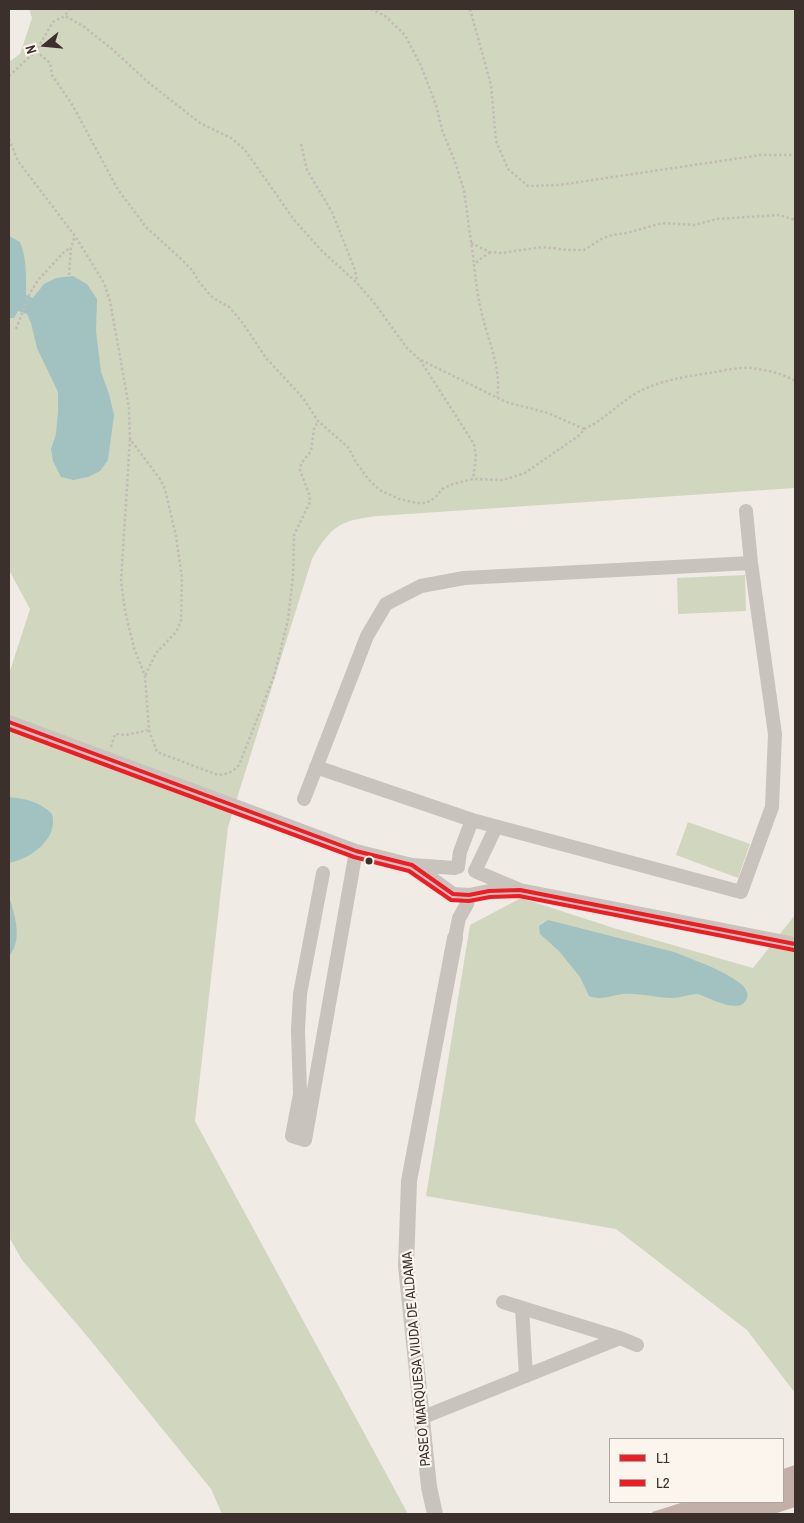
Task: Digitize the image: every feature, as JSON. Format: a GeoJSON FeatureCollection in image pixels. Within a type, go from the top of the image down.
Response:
{"type":"FeatureCollection","features":[{"type":"Feature","properties":{"kind":"street"},"geometry":{"type":"LineString","coordinates":[[316,767],[472,820],[741,892],[772,807],[775,734],[751,563],[746,511]]}},
{"type":"Feature","properties":{"kind":"street"},"geometry":{"type":"LineString","coordinates":[[304,799],[367,636],[386,604],[421,586],[464,578],[751,563]]}},
{"type":"Feature","properties":{"kind":"street"},"geometry":{"type":"LineString","coordinates":[[9,722],[356,851],[412,865],[467,868],[520,890],[795,944]]}},
{"type":"Feature","properties":{"kind":"street"},"geometry":{"type":"LineString","coordinates":[[451,893],[446,885],[447,877],[457,868],[460,852],[472,820]]}},
{"type":"Feature","properties":{"kind":"street"},"geometry":{"type":"LineString","coordinates":[[476,871],[496,827]]}},
{"type":"Feature","properties":{"kind":"street"},"geometry":{"type":"LineString","coordinates":[[322,873],[300,994],[298,1030],[300,1094],[292,1136],[304,1140],[356,851]]}},
{"type":"Feature","properties":{"kind":"street"},"geometry":{"type":"LineString","coordinates":[[412,865],[451,893],[473,894],[520,890]]}},
{"type":"Feature","properties":{"kind":"street"},"geometry":{"type":"LineString","coordinates":[[473,894],[480,888],[480,879],[476,871]]}},
{"type":"Feature","properties":{"kind":"street","name":"PASEO MARQUESA VIUDA DE ALDAMA"},"geometry":{"type":"LineString","coordinates":[[451,893],[455,938]]}},
{"type":"Feature","properties":{"kind":"street","name":"PASEO MARQUESA VIUDA DE ALDAMA"},"geometry":{"type":"LineString","coordinates":[[435,1514],[429,1487],[406,1266],[409,1181],[459,918],[473,894]]}},
{"type":"Feature","properties":{"kind":"street"},"geometry":{"type":"LineString","coordinates":[[503,1302],[637,1345]]}},
{"type":"Feature","properties":{"kind":"street"},"geometry":{"type":"LineString","coordinates":[[522,1308],[526,1376]]}},
{"type":"Feature","properties":{"kind":"street"},"geometry":{"type":"LineString","coordinates":[[421,1418],[620,1338]]}},
{"type":"Feature","properties":{"kind":"path"},"geometry":{"type":"LineString","coordinates":[[9,76],[36,50],[53,22],[65,16],[69,9]]}},
{"type":"Feature","properties":{"kind":"path"},"geometry":{"type":"LineString","coordinates":[[371,9],[385,16],[405,35],[421,66],[436,105],[442,130],[455,162],[464,190],[482,317],[499,379],[497,398]]}},
{"type":"Feature","properties":{"kind":"path"},"geometry":{"type":"LineString","coordinates":[[470,9],[491,85],[496,141],[508,169],[528,186],[559,185],[761,155],[795,155]]}},
{"type":"Feature","properties":{"kind":"path"},"geometry":{"type":"LineString","coordinates":[[65,16],[83,26],[105,43],[200,123],[231,138],[245,150],[295,221],[321,250],[357,283],[407,348],[419,359],[474,444],[476,457],[472,479]]}},
{"type":"Feature","properties":{"kind":"path"},"geometry":{"type":"LineString","coordinates":[[36,50],[50,63],[52,75],[73,106],[117,188],[146,227],[192,270],[199,282],[213,298],[229,307],[242,322],[266,358],[303,398],[318,421],[348,447],[356,462],[370,480],[380,490],[399,499],[426,503],[435,498],[442,489],[453,484],[472,479],[503,480],[524,473],[581,434],[584,429],[593,425],[605,414],[655,384],[725,370],[750,368],[774,372],[795,381]]}},
{"type":"Feature","properties":{"kind":"path"},"geometry":{"type":"LineString","coordinates":[[9,139],[18,161],[75,236],[104,283],[110,300],[129,408],[130,439],[121,581],[127,620],[134,648],[145,676],[150,730],[157,752],[218,775],[234,771],[239,765],[274,676],[288,620],[293,576],[294,535],[310,502],[300,470],[301,464],[311,451],[314,429],[318,421]]}},
{"type":"Feature","properties":{"kind":"path"},"geometry":{"type":"LineString","coordinates":[[301,144],[307,170],[332,212],[355,270],[357,283]]}},
{"type":"Feature","properties":{"kind":"path"},"geometry":{"type":"LineString","coordinates":[[471,243],[490,252],[502,253],[542,246],[568,250],[584,250],[603,238],[641,230],[662,223],[694,225],[717,219],[780,216],[795,220]]}},
{"type":"Feature","properties":{"kind":"path"},"geometry":{"type":"LineString","coordinates":[[69,274],[71,248],[75,236]]}},
{"type":"Feature","properties":{"kind":"path"},"geometry":{"type":"LineString","coordinates":[[16,329],[30,292],[38,280],[65,251],[71,248]]}},
{"type":"Feature","properties":{"kind":"path"},"geometry":{"type":"LineString","coordinates":[[474,264],[490,252]]}},
{"type":"Feature","properties":{"kind":"path"},"geometry":{"type":"LineString","coordinates":[[419,359],[497,398],[518,406],[548,413],[584,429]]}},
{"type":"Feature","properties":{"kind":"path"},"geometry":{"type":"LineString","coordinates":[[130,439],[160,479],[165,489],[176,536],[182,578],[181,621],[176,632],[156,653],[145,676]]}},
{"type":"Feature","properties":{"kind":"path"},"geometry":{"type":"LineString","coordinates":[[108,759],[115,734],[126,735],[150,730]]}},
{"type":"Feature","properties":{"kind":"green space"},"geometry":{"type":"Polygon","coordinates":[[[29,9],[795,9],[795,488],[378,516],[354,520],[338,527],[325,539],[312,559],[228,827],[195,1121],[408,1514],[222,1514],[211,1489],[87,1336],[22,1260],[9,1237],[9,674],[30,609],[9,570],[9,62],[20,54],[32,18],[29,9]]]}},
{"type":"Feature","properties":{"kind":"green space"},"geometry":{"type":"Polygon","coordinates":[[[745,575],[746,611],[678,614],[677,578],[745,575]]]}},
{"type":"Feature","properties":{"kind":"green space"},"geometry":{"type":"Polygon","coordinates":[[[688,822],[750,844],[738,878],[676,855],[688,822]]]}},
{"type":"Feature","properties":{"kind":"green space"},"geometry":{"type":"Polygon","coordinates":[[[521,898],[617,929],[753,968],[795,915],[795,1393],[747,1330],[616,1229],[426,1196],[470,925],[521,898]]]}},
{"type":"Feature","properties":{"kind":"water"},"geometry":{"type":"Polygon","coordinates":[[[9,236],[20,242],[22,248],[26,268],[26,295],[33,298],[44,284],[56,278],[73,276],[87,284],[97,299],[96,331],[101,372],[114,415],[108,460],[100,471],[88,477],[73,480],[61,477],[53,461],[51,449],[56,434],[58,392],[37,348],[27,314],[18,311],[14,318],[9,318],[9,236]]]}},
{"type":"Feature","properties":{"kind":"water"},"geometry":{"type":"Polygon","coordinates":[[[9,797],[37,803],[52,814],[53,823],[51,832],[41,846],[26,857],[9,863],[9,797]]]}},
{"type":"Feature","properties":{"kind":"water"},"geometry":{"type":"Polygon","coordinates":[[[9,897],[14,911],[17,935],[16,943],[9,956],[9,897]]]}},
{"type":"Feature","properties":{"kind":"water"},"geometry":{"type":"Polygon","coordinates":[[[548,920],[674,952],[700,962],[726,974],[741,984],[746,990],[747,998],[739,1006],[732,1006],[698,994],[671,998],[630,994],[602,998],[589,996],[580,977],[559,951],[540,934],[539,926],[548,920]]]}},
{"type":"Feature","properties":{"kind":"building"},"geometry":{"type":"Polygon","coordinates":[[[795,1465],[795,1507],[774,1514],[653,1514],[652,1512],[681,1503],[784,1503],[784,1469],[795,1465]]]}},
{"type":"Feature","properties":{"kind":"transit line","name":"L1"},"geometry":{"type":"LineString","coordinates":[[9,722],[356,851],[412,865],[453,894],[469,895],[489,891],[520,890],[795,944]]}},
{"type":"Feature","properties":{"kind":"transit line","name":"L2"},"geometry":{"type":"LineString","coordinates":[[9,729],[354,857],[409,871],[451,900],[469,901],[490,897],[519,896],[794,950]]}}]}
